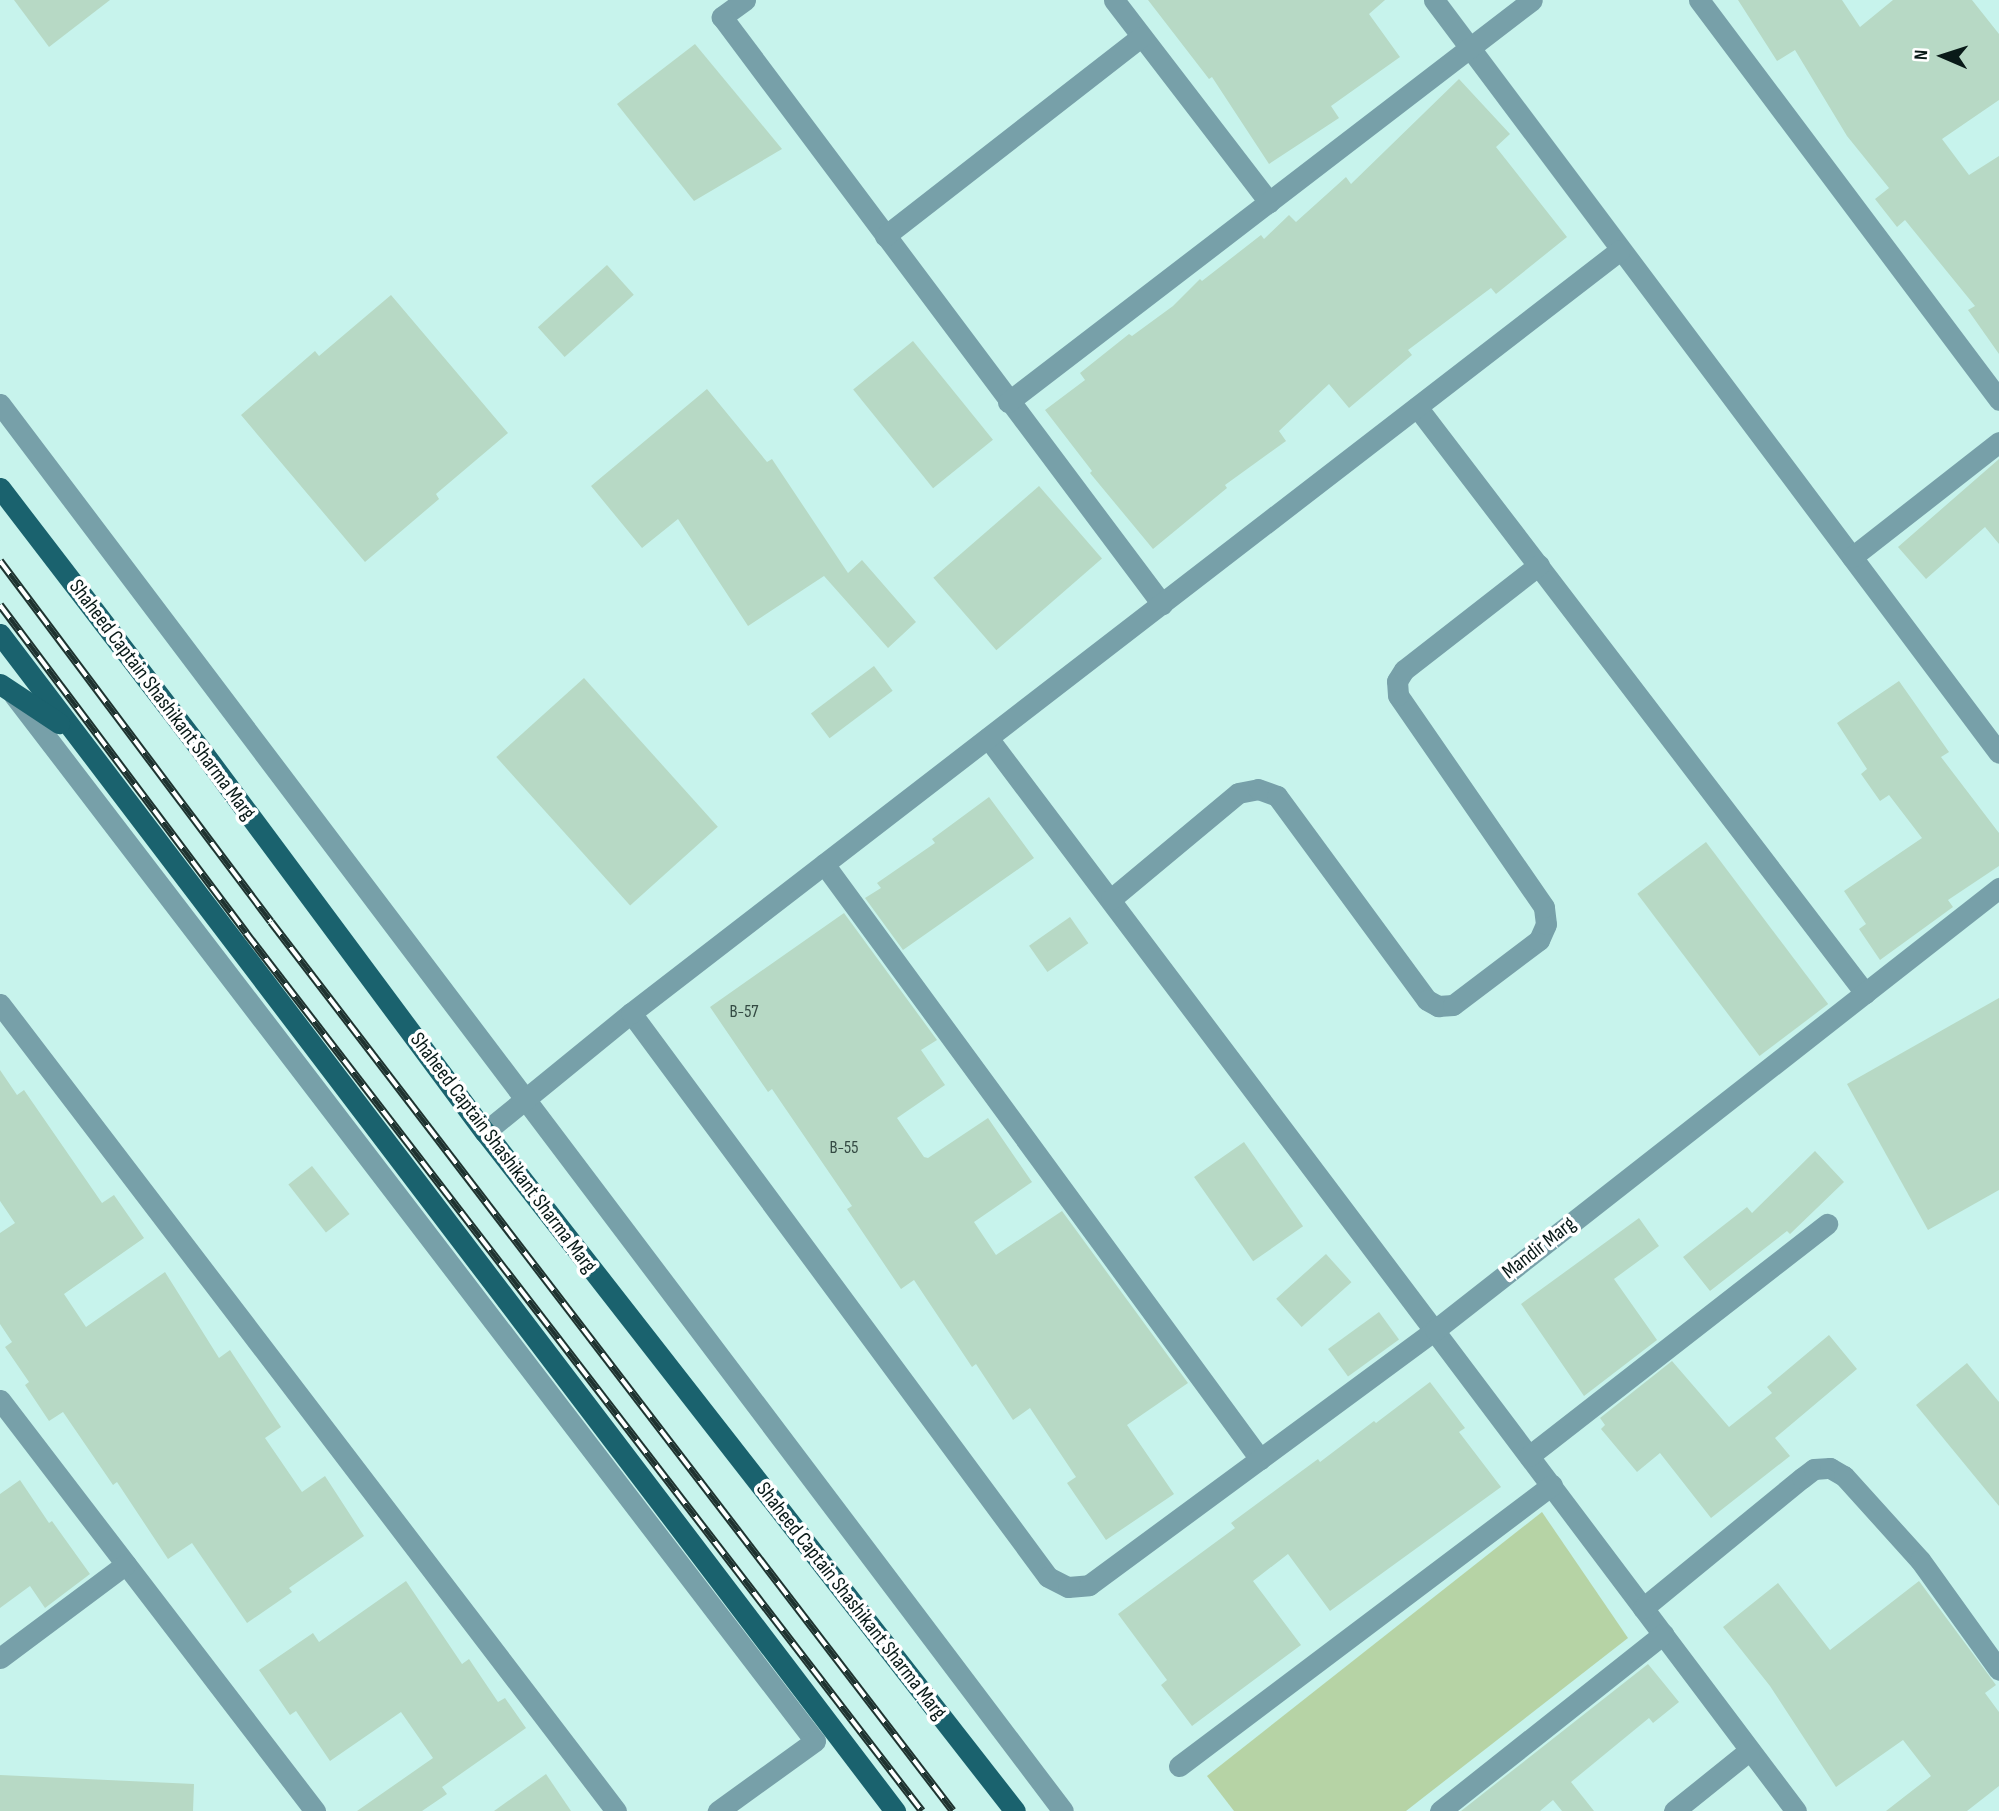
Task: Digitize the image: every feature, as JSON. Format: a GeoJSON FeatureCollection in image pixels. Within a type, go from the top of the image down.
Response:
{"type":"FeatureCollection","features":[{"type":"Feature","properties":{"kind":"main road","name":"Shaheed Captain Shashikant Sharma Marg"},"geometry":{"type":"LineString","coordinates":[[0,488],[212,765],[485,1132],[1014,1811]]}},
{"type":"Feature","properties":{"kind":"main road"},"geometry":{"type":"LineString","coordinates":[[0,634],[895,1811]]}},
{"type":"Feature","properties":{"kind":"main road"},"geometry":{"type":"LineString","coordinates":[[4,686],[73,732]]}},
{"type":"Feature","properties":{"kind":"street"},"geometry":{"type":"LineString","coordinates":[[745,0],[722,17],[1162,604]]}},
{"type":"Feature","properties":{"kind":"street"},"geometry":{"type":"LineString","coordinates":[[1114,0],[1269,202]]}},
{"type":"Feature","properties":{"kind":"street"},"geometry":{"type":"LineString","coordinates":[[1434,0],[1999,753]]}},
{"type":"Feature","properties":{"kind":"street"},"geometry":{"type":"LineString","coordinates":[[1008,402],[1532,0]]}},
{"type":"Feature","properties":{"kind":"street"},"geometry":{"type":"LineString","coordinates":[[1699,0],[1999,400]]}},
{"type":"Feature","properties":{"kind":"street"},"geometry":{"type":"LineString","coordinates":[[885,236],[1141,37]]}},
{"type":"Feature","properties":{"kind":"street"},"geometry":{"type":"LineString","coordinates":[[485,1132],[631,1013],[1620,250]]}},
{"type":"Feature","properties":{"kind":"street"},"geometry":{"type":"LineString","coordinates":[[0,404],[1063,1811]]}},
{"type":"Feature","properties":{"kind":"street"},"geometry":{"type":"LineString","coordinates":[[1417,407],[1865,993]]}},
{"type":"Feature","properties":{"kind":"street"},"geometry":{"type":"LineString","coordinates":[[1852,557],[1999,442]]}},
{"type":"Feature","properties":{"kind":"street"},"geometry":{"type":"LineString","coordinates":[[1111,899],[1238,793],[1258,789],[1277,796],[1427,1000],[1438,1006],[1453,1005],[1539,940],[1546,924],[1544,907],[1398,695],[1397,681],[1405,670],[1539,565]]}},
{"type":"Feature","properties":{"kind":"street"},"geometry":{"type":"LineString","coordinates":[[4,686],[815,1741],[718,1811]]}},
{"type":"Feature","properties":{"kind":"street"},"geometry":{"type":"LineString","coordinates":[[988,738],[1796,1811]]}},
{"type":"Feature","properties":{"kind":"street"},"geometry":{"type":"LineString","coordinates":[[824,864],[1260,1459]]}},
{"type":"Feature","properties":{"kind":"street","name":"Mandir Marg"},"geometry":{"type":"LineString","coordinates":[[631,1013],[1048,1577],[1068,1587],[1089,1585],[1435,1330],[1999,888]]}},
{"type":"Feature","properties":{"kind":"street"},"geometry":{"type":"LineString","coordinates":[[0,1004],[616,1811]]}},
{"type":"Feature","properties":{"kind":"street"},"geometry":{"type":"LineString","coordinates":[[1529,1456],[1827,1224]]}},
{"type":"Feature","properties":{"kind":"street"},"geometry":{"type":"LineString","coordinates":[[0,1400],[315,1811]]}},
{"type":"Feature","properties":{"kind":"street"},"geometry":{"type":"LineString","coordinates":[[1643,1608],[1814,1469],[1830,1468],[1844,1476],[1920,1560],[1999,1670]]}},
{"type":"Feature","properties":{"kind":"street"},"geometry":{"type":"LineString","coordinates":[[1179,1766],[1552,1485]]}},
{"type":"Feature","properties":{"kind":"street"},"geometry":{"type":"LineString","coordinates":[[0,1658],[126,1564]]}},
{"type":"Feature","properties":{"kind":"street"},"geometry":{"type":"LineString","coordinates":[[1440,1811],[1663,1634]]}},
{"type":"Feature","properties":{"kind":"street"},"geometry":{"type":"LineString","coordinates":[[1674,1811],[1750,1750]]}},
{"type":"Feature","properties":{"kind":"green space"},"geometry":{"type":"Polygon","coordinates":[[[1542,1512],[1628,1638],[1406,1811],[1234,1811],[1207,1776],[1542,1512]]]}},
{"type":"Feature","properties":{"kind":"building"},"geometry":{"type":"Polygon","coordinates":[[[14,0],[110,0],[49,47],[14,0]]]}},
{"type":"Feature","properties":{"kind":"building"},"geometry":{"type":"Polygon","coordinates":[[[1148,0],[1385,0],[1369,14],[1400,57],[1331,106],[1339,118],[1269,164],[1212,77],[1209,79],[1148,0]]]}},
{"type":"Feature","properties":{"kind":"building"},"geometry":{"type":"Polygon","coordinates":[[[1738,0],[1842,0],[1860,27],[1893,0],[1972,0],[1999,34],[1999,100],[1942,139],[1969,175],[1999,156],[1999,354],[1968,310],[1975,306],[1905,220],[1897,227],[1875,199],[1889,188],[1847,136],[1795,50],[1777,61],[1738,0]]]}},
{"type":"Feature","properties":{"kind":"building"},"geometry":{"type":"Polygon","coordinates":[[[695,44],[782,149],[694,201],[617,104],[695,44]]]}},
{"type":"Feature","properties":{"kind":"building"},"geometry":{"type":"Polygon","coordinates":[[[1459,79],[1510,134],[1496,147],[1567,237],[1496,294],[1491,288],[1408,350],[1412,355],[1349,408],[1329,384],[1279,431],[1286,441],[1225,485],[1227,488],[1153,549],[1090,473],[1092,471],[1045,410],[1085,380],[1080,373],[1129,334],[1132,336],[1173,306],[1200,279],[1202,281],[1261,235],[1264,239],[1289,215],[1296,222],[1346,177],[1351,184],[1459,79]]]}},
{"type":"Feature","properties":{"kind":"building"},"geometry":{"type":"Polygon","coordinates":[[[607,265],[634,295],[565,357],[538,327],[607,265]]]}},
{"type":"Feature","properties":{"kind":"building"},"geometry":{"type":"Polygon","coordinates":[[[391,295],[508,433],[436,494],[439,499],[365,562],[241,415],[315,351],[319,356],[391,295]]]}},
{"type":"Feature","properties":{"kind":"building"},"geometry":{"type":"Polygon","coordinates":[[[913,341],[993,440],[933,488],[853,389],[913,341]]]}},
{"type":"Feature","properties":{"kind":"building"},"geometry":{"type":"Polygon","coordinates":[[[707,389],[767,462],[772,459],[848,573],[862,560],[916,622],[888,648],[824,576],[748,626],[678,519],[642,548],[591,486],[707,389]]]}},
{"type":"Feature","properties":{"kind":"building"},"geometry":{"type":"Polygon","coordinates":[[[1999,459],[1999,544],[1985,527],[1926,579],[1898,547],[1999,459]]]}},
{"type":"Feature","properties":{"kind":"building"},"geometry":{"type":"Polygon","coordinates":[[[1039,486],[1102,558],[996,650],[933,578],[1039,486]]]}},
{"type":"Feature","properties":{"kind":"building"},"geometry":{"type":"Polygon","coordinates":[[[874,666],[893,691],[830,738],[811,714],[874,666]]]}},
{"type":"Feature","properties":{"kind":"building"},"geometry":{"type":"Polygon","coordinates":[[[584,678],[718,827],[630,906],[496,757],[584,678]]]}},
{"type":"Feature","properties":{"kind":"building"},"geometry":{"type":"Polygon","coordinates":[[[1899,681],[1949,752],[1941,757],[1999,833],[1999,866],[1948,900],[1953,907],[1880,960],[1859,929],[1866,924],[1844,891],[1922,838],[1889,795],[1880,801],[1861,774],[1867,769],[1837,723],[1899,681]]]}},
{"type":"Feature","properties":{"kind":"building"},"geometry":{"type":"Polygon","coordinates":[[[989,797],[1034,858],[903,950],[865,898],[881,888],[877,883],[935,843],[932,839],[989,797]]]}},
{"type":"Feature","properties":{"kind":"building"},"geometry":{"type":"Polygon","coordinates":[[[1706,842],[1828,1004],[1759,1056],[1637,894],[1706,842]]]}},
{"type":"Feature","properties":{"kind":"building"},"geometry":{"type":"Polygon","coordinates":[[[844,913],[937,1040],[921,1050],[945,1085],[897,1118],[924,1157],[928,1158],[988,1118],[1032,1182],[974,1222],[996,1255],[1062,1211],[1188,1383],[1127,1425],[1174,1494],[1106,1540],[1067,1483],[1076,1477],[1030,1408],[1013,1420],[976,1364],[972,1367],[914,1280],[901,1289],[847,1209],[852,1206],[772,1089],[768,1092],[710,1007],[844,913]]]}},
{"type":"Feature","properties":{"kind":"building"},"geometry":{"type":"Polygon","coordinates":[[[1070,917],[1088,943],[1047,972],[1029,946],[1070,917]]]}},
{"type":"Feature","properties":{"kind":"building"},"geometry":{"type":"Polygon","coordinates":[[[1999,998],[1999,1190],[1928,1230],[1847,1084],[1999,998]]]}},
{"type":"Feature","properties":{"kind":"building"},"geometry":{"type":"Polygon","coordinates":[[[0,1070],[17,1095],[24,1090],[102,1203],[114,1195],[144,1238],[64,1294],[86,1327],[165,1272],[219,1358],[230,1350],[281,1427],[265,1438],[302,1492],[325,1476],[364,1536],[289,1588],[292,1592],[247,1623],[192,1543],[168,1559],[117,1482],[113,1485],[63,1412],[49,1421],[25,1385],[29,1382],[5,1347],[12,1342],[0,1324],[0,1233],[15,1223],[0,1201],[0,1070]]]}},
{"type":"Feature","properties":{"kind":"building"},"geometry":{"type":"Polygon","coordinates":[[[1244,1142],[1303,1226],[1253,1261],[1194,1177],[1244,1142]]]}},
{"type":"Feature","properties":{"kind":"building"},"geometry":{"type":"Polygon","coordinates":[[[1815,1151],[1844,1182],[1790,1234],[1787,1231],[1710,1291],[1683,1257],[1747,1207],[1752,1213],[1815,1151]]]}},
{"type":"Feature","properties":{"kind":"building"},"geometry":{"type":"Polygon","coordinates":[[[312,1166],[350,1214],[326,1233],[288,1184],[312,1166]]]}},
{"type":"Feature","properties":{"kind":"building"},"geometry":{"type":"Polygon","coordinates":[[[1639,1218],[1659,1246],[1614,1279],[1657,1340],[1584,1396],[1521,1304],[1639,1218]]]}},
{"type":"Feature","properties":{"kind":"building"},"geometry":{"type":"Polygon","coordinates":[[[1326,1254],[1351,1282],[1302,1327],[1276,1299],[1326,1254]]]}},
{"type":"Feature","properties":{"kind":"building"},"geometry":{"type":"Polygon","coordinates":[[[1379,1312],[1399,1340],[1348,1377],[1328,1349],[1379,1312]]]}},
{"type":"Feature","properties":{"kind":"building"},"geometry":{"type":"Polygon","coordinates":[[[1829,1335],[1857,1369],[1775,1438],[1790,1456],[1711,1518],[1660,1453],[1637,1472],[1601,1429],[1605,1425],[1600,1418],[1672,1361],[1729,1427],[1772,1393],[1767,1387],[1829,1335]]]}},
{"type":"Feature","properties":{"kind":"building"},"geometry":{"type":"Polygon","coordinates":[[[1967,1363],[1999,1402],[1999,1506],[1916,1405],[1967,1363]]]}},
{"type":"Feature","properties":{"kind":"building"},"geometry":{"type":"Polygon","coordinates":[[[1430,1382],[1465,1428],[1459,1432],[1501,1487],[1330,1611],[1288,1554],[1253,1581],[1301,1645],[1192,1726],[1161,1685],[1167,1680],[1118,1614],[1235,1528],[1231,1523],[1318,1459],[1320,1462],[1374,1421],[1376,1423],[1430,1382]]]}},
{"type":"Feature","properties":{"kind":"building"},"geometry":{"type":"Polygon","coordinates":[[[20,1480],[49,1523],[52,1521],[90,1574],[45,1608],[30,1586],[0,1608],[0,1494],[20,1480]]]}},
{"type":"Feature","properties":{"kind":"building"},"geometry":{"type":"Polygon","coordinates":[[[406,1581],[462,1664],[469,1659],[498,1702],[505,1698],[526,1728],[442,1787],[447,1794],[422,1811],[357,1811],[433,1758],[401,1712],[330,1761],[296,1711],[290,1715],[259,1670],[313,1633],[319,1642],[406,1581]]]}},
{"type":"Feature","properties":{"kind":"building"},"geometry":{"type":"Polygon","coordinates":[[[1919,1581],[1996,1685],[1985,1693],[1999,1712],[1999,1786],[1967,1811],[1886,1811],[1931,1776],[1903,1740],[1836,1787],[1770,1686],[1723,1627],[1778,1583],[1830,1650],[1919,1581]]]}},
{"type":"Feature","properties":{"kind":"building"},"geometry":{"type":"Polygon","coordinates":[[[1648,1664],[1679,1702],[1653,1723],[1649,1718],[1571,1782],[1594,1811],[1562,1811],[1553,1800],[1540,1811],[1461,1811],[1648,1664]]]}},
{"type":"Feature","properties":{"kind":"building"},"geometry":{"type":"Polygon","coordinates":[[[546,1774],[571,1811],[494,1811],[546,1774]]]}},
{"type":"Feature","properties":{"kind":"building"},"geometry":{"type":"Polygon","coordinates":[[[0,1775],[194,1784],[193,1811],[0,1811],[0,1775]]]}},
{"type":"Feature","properties":{"kind":"railway"},"geometry":{"type":"LineString","coordinates":[[0,561],[271,922],[953,1811]]}},
{"type":"Feature","properties":{"kind":"railway"},"geometry":{"type":"LineString","coordinates":[[0,605],[246,933],[922,1811]]}}]}
